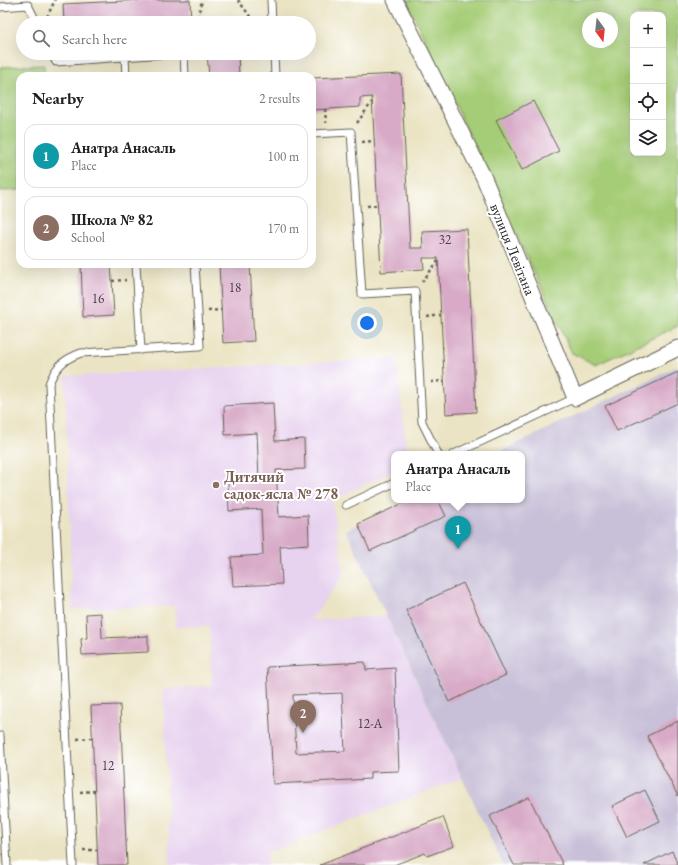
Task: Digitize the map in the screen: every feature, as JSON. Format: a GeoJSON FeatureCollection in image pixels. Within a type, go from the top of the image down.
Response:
{"type":"FeatureCollection","features":[{"type":"Feature","properties":{"kind":"street","name":"вулиця Левітана"},"geometry":{"type":"LineString","coordinates":[[395,0],[484,178],[575,398]]}},
{"type":"Feature","properties":{"kind":"street"},"geometry":{"type":"LineString","coordinates":[[575,398],[678,348]]}},
{"type":"Feature","properties":{"kind":"lane"},"geometry":{"type":"LineString","coordinates":[[271,0],[272,16]]}},
{"type":"Feature","properties":{"kind":"lane"},"geometry":{"type":"LineString","coordinates":[[0,7],[28,5],[34,16]]}},
{"type":"Feature","properties":{"kind":"lane"},"geometry":{"type":"LineString","coordinates":[[55,60],[56,62],[84,60]]}},
{"type":"Feature","properties":{"kind":"lane"},"geometry":{"type":"LineString","coordinates":[[125,60],[126,72]]}},
{"type":"Feature","properties":{"kind":"lane"},"geometry":{"type":"LineString","coordinates":[[184,60],[185,72]]}},
{"type":"Feature","properties":{"kind":"lane"},"geometry":{"type":"LineString","coordinates":[[274,60],[275,72]]}},
{"type":"Feature","properties":{"kind":"lane"},"geometry":{"type":"LineString","coordinates":[[316,134],[351,132],[362,294],[416,291],[422,422],[436,451]]}},
{"type":"Feature","properties":{"kind":"lane"},"geometry":{"type":"LineString","coordinates":[[136,268],[141,350]]}},
{"type":"Feature","properties":{"kind":"lane"},"geometry":{"type":"LineString","coordinates":[[73,865],[49,384],[53,373],[60,364],[70,357],[81,353],[200,346],[195,268]]}},
{"type":"Feature","properties":{"kind":"lane"},"geometry":{"type":"LineString","coordinates":[[460,451],[575,398]]}},
{"type":"Feature","properties":{"kind":"lane"},"geometry":{"type":"LineString","coordinates":[[346,505],[391,484]]}},
{"type":"Feature","properties":{"kind":"lane"},"geometry":{"type":"LineString","coordinates":[[0,736],[7,865]]}},
{"type":"Feature","properties":{"kind":"path"},"geometry":{"type":"LineString","coordinates":[[47,16],[55,0]]}},
{"type":"Feature","properties":{"kind":"path"},"geometry":{"type":"LineString","coordinates":[[199,16],[202,0]]}},
{"type":"Feature","properties":{"kind":"path"},"geometry":{"type":"LineString","coordinates":[[238,0],[250,16]]}},
{"type":"Feature","properties":{"kind":"path"},"geometry":{"type":"LineString","coordinates":[[351,132],[372,102]]}},
{"type":"Feature","properties":{"kind":"path"},"geometry":{"type":"LineString","coordinates":[[416,291],[438,261]]}},
{"type":"Feature","properties":{"kind":"shaded area"},"geometry":{"type":"Polygon","coordinates":[[[396,358],[407,451],[391,451],[391,472],[332,500],[344,574],[311,620],[386,616],[462,778],[267,853],[267,865],[170,865],[163,689],[212,686],[209,626],[176,627],[175,606],[72,609],[65,376],[396,358]]]}},
{"type":"Feature","properties":{"kind":"shaded area"},"geometry":{"type":"Polygon","coordinates":[[[678,366],[678,865],[503,865],[346,530],[404,503],[525,503],[525,451],[501,451],[678,366]]]}},
{"type":"Feature","properties":{"kind":"green space"},"geometry":{"type":"Polygon","coordinates":[[[406,0],[678,0],[678,326],[596,365],[572,353],[406,0]]]}},
{"type":"Feature","properties":{"kind":"green space"},"geometry":{"type":"Polygon","coordinates":[[[44,65],[44,72],[16,72],[16,190],[0,191],[0,67],[44,65]]]}},
{"type":"Feature","properties":{"kind":"building"},"geometry":{"type":"Polygon","coordinates":[[[143,0],[190,0],[191,16],[64,16],[63,4],[143,0]]]}},
{"type":"Feature","properties":{"kind":"building"},"geometry":{"type":"Polygon","coordinates":[[[208,60],[238,60],[239,72],[209,72],[208,60]]]}},
{"type":"Feature","properties":{"kind":"building"},"geometry":{"type":"Polygon","coordinates":[[[401,74],[410,248],[423,248],[422,231],[467,229],[476,412],[446,414],[438,258],[423,258],[424,269],[381,272],[372,97],[360,98],[360,107],[316,110],[316,78],[401,74]]]}},
{"type":"Feature","properties":{"kind":"building"},"geometry":{"type":"Polygon","coordinates":[[[533,101],[559,151],[522,170],[496,120],[533,101]]]}},
{"type":"Feature","properties":{"kind":"building"},"geometry":{"type":"Polygon","coordinates":[[[81,268],[111,268],[114,315],[83,317],[81,268]]]}},
{"type":"Feature","properties":{"kind":"building"},"geometry":{"type":"Polygon","coordinates":[[[219,268],[250,268],[254,341],[223,343],[219,268]]]}},
{"type":"Feature","properties":{"kind":"building"},"geometry":{"type":"Polygon","coordinates":[[[678,372],[678,403],[617,431],[605,406],[678,372]]]}},
{"type":"Feature","properties":{"kind":"building"},"geometry":{"type":"Polygon","coordinates":[[[273,403],[275,441],[304,439],[305,469],[276,470],[279,517],[308,515],[309,544],[280,546],[282,584],[233,586],[231,557],[263,555],[261,509],[229,511],[228,481],[259,480],[257,433],[225,435],[224,406],[273,403]]]}},
{"type":"Feature","properties":{"kind":"building"},"geometry":{"type":"Polygon","coordinates":[[[404,503],[440,503],[446,516],[370,551],[358,524],[404,503]]]}},
{"type":"Feature","properties":{"kind":"building"},"geometry":{"type":"Polygon","coordinates":[[[463,583],[506,675],[449,702],[406,610],[463,583]]]}},
{"type":"Feature","properties":{"kind":"building"},"geometry":{"type":"Polygon","coordinates":[[[101,613],[102,638],[148,636],[148,652],[82,655],[81,639],[87,638],[86,614],[101,613]]]}},
{"type":"Feature","properties":{"kind":"building"},"geometry":{"type":"Polygon","coordinates":[[[365,662],[366,670],[395,668],[399,771],[370,772],[370,779],[273,784],[267,667],[365,662]],[[342,693],[293,695],[296,753],[345,751],[342,693]]]}},
{"type":"Feature","properties":{"kind":"building"},"geometry":{"type":"Polygon","coordinates":[[[120,705],[127,865],[98,865],[91,706],[120,705]]]}},
{"type":"Feature","properties":{"kind":"building"},"geometry":{"type":"Polygon","coordinates":[[[678,721],[678,796],[647,736],[678,721]]]}},
{"type":"Feature","properties":{"kind":"building"},"geometry":{"type":"Polygon","coordinates":[[[645,790],[660,821],[627,837],[612,806],[645,790]]]}},
{"type":"Feature","properties":{"kind":"building"},"geometry":{"type":"Polygon","coordinates":[[[529,797],[563,865],[514,865],[490,816],[529,797]]]}},
{"type":"Feature","properties":{"kind":"building"},"geometry":{"type":"Polygon","coordinates":[[[443,817],[454,846],[427,856],[425,853],[394,865],[320,865],[443,817]]]}},
{"type":"Feature","properties":{"kind":"building"},"geometry":{"type":"Polygon","coordinates":[[[672,851],[678,865],[644,865],[672,851]]]}},
{"type":"Feature","properties":{"kind":"place","name":"Дитячий садок-ясла № 278"},"geometry":{"type":"Point","coordinates":[216,485]}},
{"type":"Feature","properties":{"kind":"place","name":"Анатра Анасаль"},"geometry":{"type":"Point","coordinates":[458,549]}},
{"type":"Feature","properties":{"kind":"place","name":"Школа № 82"},"geometry":{"type":"Point","coordinates":[303,733]}}]}
